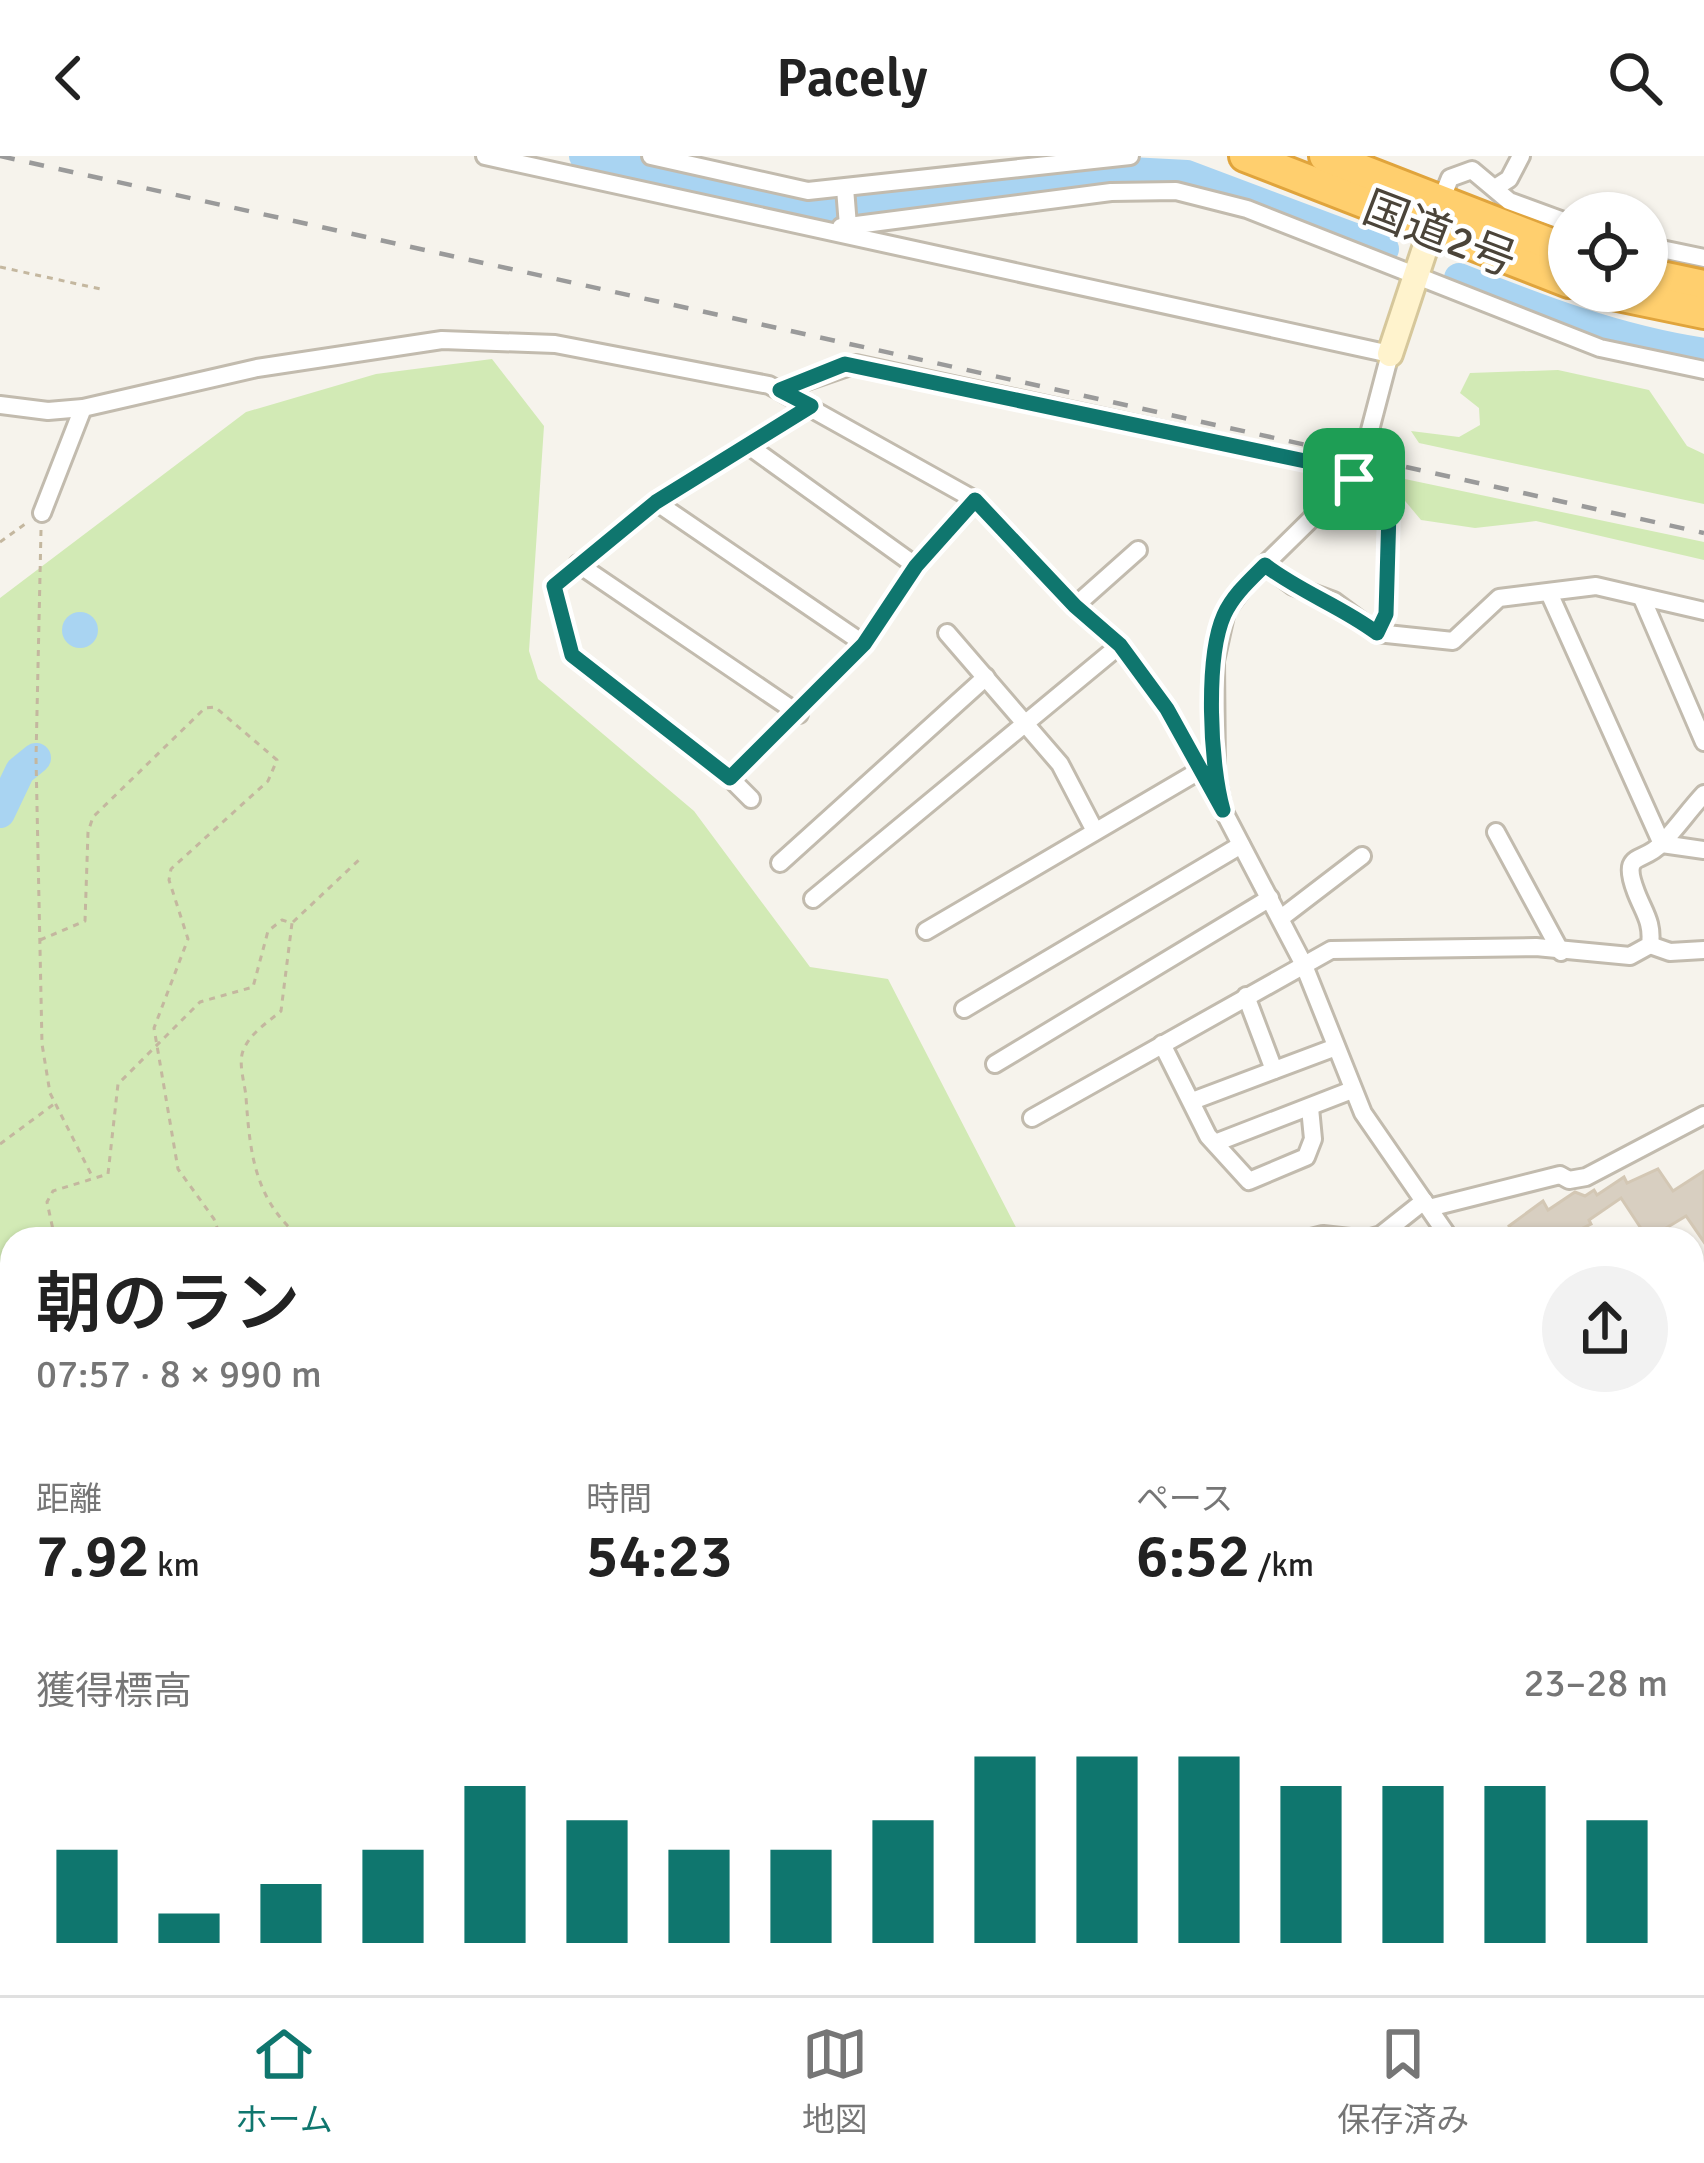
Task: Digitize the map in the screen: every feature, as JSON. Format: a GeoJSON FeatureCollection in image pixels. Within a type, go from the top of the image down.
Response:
{"type":"FeatureCollection","features":[{"type":"Feature","properties":{"kind":"highway","name":"国道2号"},"geometry":{"type":"LineString","coordinates":[[1245,156],[1436,218],[1548,245]]}},
{"type":"Feature","properties":{"kind":"highway","name":"国道2号"},"geometry":{"type":"LineString","coordinates":[[1325,156],[1436,218],[1548,272]]}},
{"type":"Feature","properties":{"kind":"highway"},"geometry":{"type":"LineString","coordinates":[[1668,278],[1704,286]]}},
{"type":"Feature","properties":{"kind":"highway"},"geometry":{"type":"LineString","coordinates":[[1668,306],[1704,313]]}},
{"type":"Feature","properties":{"kind":"street"},"geometry":{"type":"LineString","coordinates":[[485,156],[1390,354]]}},
{"type":"Feature","properties":{"kind":"street"},"geometry":{"type":"LineString","coordinates":[[652,156],[808,191],[1130,156]]}},
{"type":"Feature","properties":{"kind":"street"},"geometry":{"type":"LineString","coordinates":[[1496,188],[1509,179],[1521,156]]}},
{"type":"Feature","properties":{"kind":"street"},"geometry":{"type":"LineString","coordinates":[[1209,765],[1220,628],[1235,597],[1354,479],[1390,354],[1450,178],[1464,171],[1480,174],[1509,201],[1548,215]]}},
{"type":"Feature","properties":{"kind":"street"},"geometry":{"type":"LineString","coordinates":[[844,188],[848,226]]}},
{"type":"Feature","properties":{"kind":"street"},"geometry":{"type":"LineString","coordinates":[[829,229],[1128,190],[1176,191],[1247,209],[1416,280],[1600,348],[1704,370]]}},
{"type":"Feature","properties":{"kind":"street"},"geometry":{"type":"LineString","coordinates":[[1668,250],[1704,258]]}},
{"type":"Feature","properties":{"kind":"street"},"geometry":{"type":"LineString","coordinates":[[0,405],[48,412],[83,408],[256,368],[442,340],[555,344],[744,378],[811,406],[975,500],[1075,606],[1120,645],[1209,765],[1223,810],[1303,963],[1352,1090],[1442,1227]]}},
{"type":"Feature","properties":{"kind":"street"},"geometry":{"type":"LineString","coordinates":[[780,390],[856,364],[1329,466],[1354,479]]}},
{"type":"Feature","properties":{"kind":"street"},"geometry":{"type":"LineString","coordinates":[[752,799],[572,655],[554,586],[656,502],[811,406]]}},
{"type":"Feature","properties":{"kind":"street"},"geometry":{"type":"LineString","coordinates":[[42,513],[83,408]]}},
{"type":"Feature","properties":{"kind":"street"},"geometry":{"type":"LineString","coordinates":[[749,446],[916,566]]}},
{"type":"Feature","properties":{"kind":"street"},"geometry":{"type":"LineString","coordinates":[[730,778],[864,644],[916,566],[975,500]]}},
{"type":"Feature","properties":{"kind":"street"},"geometry":{"type":"LineString","coordinates":[[656,502],[864,644]]}},
{"type":"Feature","properties":{"kind":"street"},"geometry":{"type":"LineString","coordinates":[[1075,606],[1138,550]]}},
{"type":"Feature","properties":{"kind":"street"},"geometry":{"type":"LineString","coordinates":[[578,564],[799,714]]}},
{"type":"Feature","properties":{"kind":"street"},"geometry":{"type":"LineString","coordinates":[[1265,565],[1293,586],[1334,601],[1377,633],[1453,641],[1490,602],[1596,586],[1704,611]]}},
{"type":"Feature","properties":{"kind":"street"},"geometry":{"type":"LineString","coordinates":[[1550,595],[1662,844]]}},
{"type":"Feature","properties":{"kind":"street"},"geometry":{"type":"LineString","coordinates":[[1642,598],[1704,742]]}},
{"type":"Feature","properties":{"kind":"street"},"geometry":{"type":"LineString","coordinates":[[947,633],[1060,764],[1095,831]]}},
{"type":"Feature","properties":{"kind":"street"},"geometry":{"type":"LineString","coordinates":[[813,899],[1120,645]]}},
{"type":"Feature","properties":{"kind":"street"},"geometry":{"type":"LineString","coordinates":[[780,863],[986,676]]}},
{"type":"Feature","properties":{"kind":"street"},"geometry":{"type":"LineString","coordinates":[[926,931],[1209,765]]}},
{"type":"Feature","properties":{"kind":"street"},"geometry":{"type":"LineString","coordinates":[[1650,945],[1652,926],[1633,884],[1631,865],[1635,857],[1662,844],[1704,794]]}},
{"type":"Feature","properties":{"kind":"street"},"geometry":{"type":"LineString","coordinates":[[1496,832],[1561,952]]}},
{"type":"Feature","properties":{"kind":"street"},"geometry":{"type":"LineString","coordinates":[[964,1009],[1240,844]]}},
{"type":"Feature","properties":{"kind":"street"},"geometry":{"type":"LineString","coordinates":[[1662,844],[1704,850]]}},
{"type":"Feature","properties":{"kind":"street"},"geometry":{"type":"LineString","coordinates":[[1281,918],[1362,856]]}},
{"type":"Feature","properties":{"kind":"street"},"geometry":{"type":"LineString","coordinates":[[995,1064],[1270,898]]}},
{"type":"Feature","properties":{"kind":"street"},"geometry":{"type":"LineString","coordinates":[[1032,1118],[1303,963],[1354,946],[1630,956],[1650,945],[1670,952],[1704,950]]}},
{"type":"Feature","properties":{"kind":"street"},"geometry":{"type":"LineString","coordinates":[[1246,996],[1274,1070]]}},
{"type":"Feature","properties":{"kind":"street"},"geometry":{"type":"LineString","coordinates":[[1162,1044],[1215,1143],[1249,1180],[1306,1157],[1313,1139],[1310,1108]]}},
{"type":"Feature","properties":{"kind":"street"},"geometry":{"type":"LineString","coordinates":[[1195,1100],[1336,1047]]}},
{"type":"Feature","properties":{"kind":"street"},"geometry":{"type":"LineString","coordinates":[[1215,1143],[1352,1090]]}},
{"type":"Feature","properties":{"kind":"street"},"geometry":{"type":"LineString","coordinates":[[1383,1227],[1426,1204],[1560,1175],[1569,1180],[1586,1177],[1704,1115]]}},
{"type":"Feature","properties":{"kind":"path"},"geometry":{"type":"LineString","coordinates":[[0,267],[105,290]]}},
{"type":"Feature","properties":{"kind":"path"},"geometry":{"type":"LineString","coordinates":[[1354,479],[1377,492],[1389,511],[1386,614],[1377,633]]}},
{"type":"Feature","properties":{"kind":"path"},"geometry":{"type":"LineString","coordinates":[[0,542],[42,513]]}},
{"type":"Feature","properties":{"kind":"path"},"geometry":{"type":"LineString","coordinates":[[42,513],[36,758],[42,1045],[56,1103],[93,1178]]}},
{"type":"Feature","properties":{"kind":"path"},"geometry":{"type":"LineString","coordinates":[[40,940],[85,921],[90,910],[88,832],[93,818],[206,708],[215,707],[268,748],[277,760],[268,781],[171,869],[169,880],[188,939],[155,1015],[158,1045],[178,1169],[217,1227]]}},
{"type":"Feature","properties":{"kind":"path"},"geometry":{"type":"LineString","coordinates":[[286,1227],[257,1182],[241,1055],[256,1031],[281,1011],[292,923],[311,899],[362,857]]}},
{"type":"Feature","properties":{"kind":"path"},"geometry":{"type":"LineString","coordinates":[[52,1227],[47,1202],[52,1191],[108,1174],[118,1084],[200,1002],[254,987],[268,931],[282,920],[292,923]]}},
{"type":"Feature","properties":{"kind":"path"},"geometry":{"type":"LineString","coordinates":[[0,1144],[56,1103]]}},
{"type":"Feature","properties":{"kind":"green space"},"geometry":{"type":"Polygon","coordinates":[[[492,359],[544,426],[529,651],[538,679],[694,811],[810,967],[888,979],[1016,1227],[0,1227],[0,598],[246,412],[376,374],[492,359]]]}},
{"type":"Feature","properties":{"kind":"green space"},"geometry":{"type":"Polygon","coordinates":[[[1558,370],[1649,390],[1687,446],[1704,454],[1704,504],[1419,443],[1411,431],[1459,437],[1480,425],[1479,408],[1460,393],[1470,373],[1558,370]]]}},
{"type":"Feature","properties":{"kind":"green space"},"geometry":{"type":"Polygon","coordinates":[[[1400,478],[1704,542],[1704,560],[1536,521],[1475,528],[1421,520],[1395,489],[1400,478]]]}},
{"type":"Feature","properties":{"kind":"water"},"geometry":{"type":"Polygon","coordinates":[[[80,612],[92,618],[98,630],[92,642],[80,648],[68,642],[62,630],[68,618],[80,612]]]}},
{"type":"Feature","properties":{"kind":"building"},"geometry":{"type":"Polygon","coordinates":[[[1658,1169],[1673,1191],[1704,1171],[1704,1227],[1694,1227],[1686,1216],[1668,1227],[1640,1227],[1621,1198],[1585,1227],[1509,1226],[1543,1201],[1548,1210],[1575,1192],[1585,1196],[1594,1190],[1597,1195],[1624,1177],[1627,1183],[1658,1169]]]}},
{"type":"Feature","properties":{"kind":"waterway"},"geometry":{"type":"LineString","coordinates":[[584,156],[830,210],[1130,172],[1187,175],[1384,249]]}},
{"type":"Feature","properties":{"kind":"waterway"},"geometry":{"type":"LineString","coordinates":[[1459,278],[1610,332],[1704,353]]}},
{"type":"Feature","properties":{"kind":"waterway"},"geometry":{"type":"LineString","coordinates":[[0,813],[20,771],[36,758]]}},
{"type":"Feature","properties":{"kind":"railway"},"geometry":{"type":"LineString","coordinates":[[0,156],[1704,533]]}},
{"type":"Feature","properties":{"kind":"route"},"geometry":{"type":"LineString","coordinates":[[845,364],[1329,466],[1354,479],[1387,502],[1386,614],[1377,633],[1334,601],[1293,586],[1265,565],[1235,597],[1216,645],[1215,762],[1223,810],[1167,709],[1120,645],[1075,606],[975,500],[916,566],[864,644],[730,778],[572,655],[554,586],[656,502],[811,406],[780,390],[845,364]]}}]}
